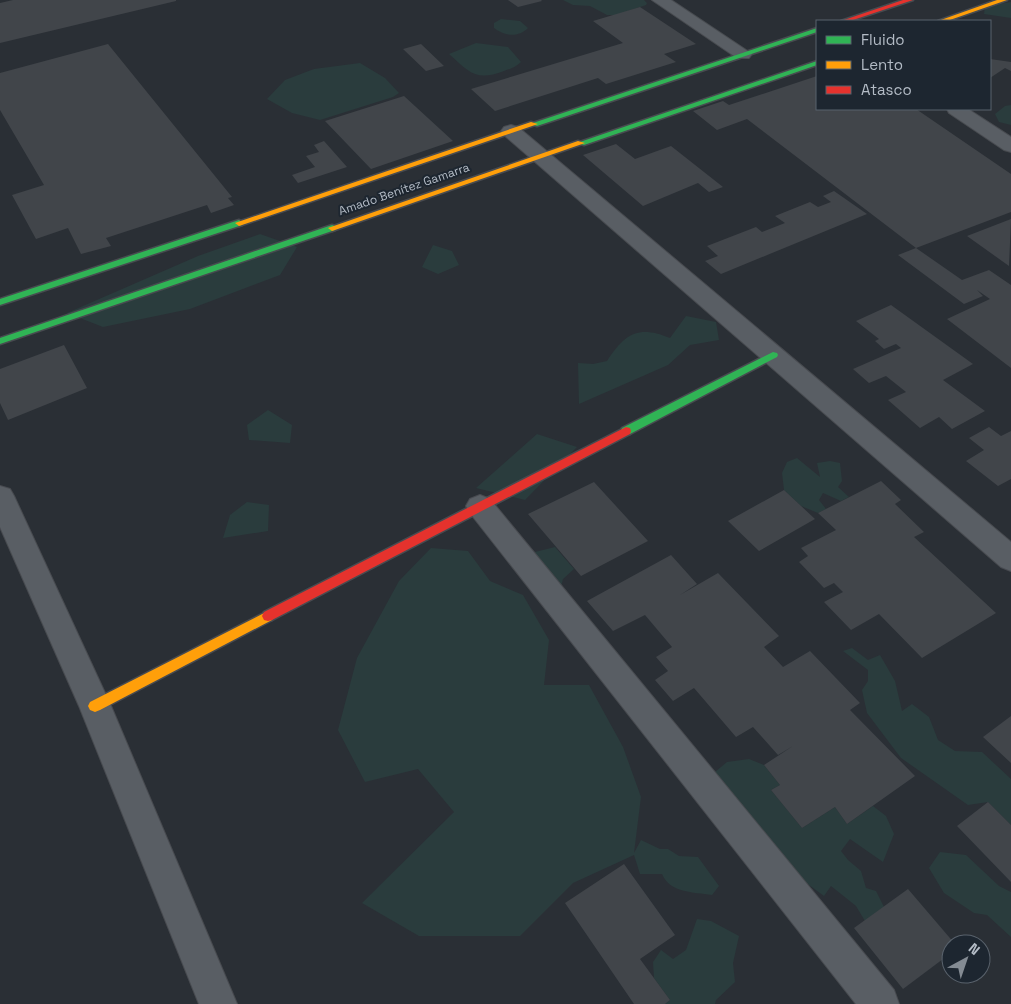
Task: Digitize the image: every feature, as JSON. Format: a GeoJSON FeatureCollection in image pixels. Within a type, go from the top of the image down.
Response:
{"type":"FeatureCollection","features":[{"type":"Feature","properties":{"kind":"main road"},"geometry":{"type":"LineString","coordinates":[[847,20],[910,0]]}},
{"type":"Feature","properties":{"kind":"main road"},"geometry":{"type":"LineString","coordinates":[[944,20],[1004,0]]}},
{"type":"Feature","properties":{"kind":"main road","name":"Amado Benítez Gamarra"},"geometry":{"type":"LineString","coordinates":[[0,302],[816,30]]}},
{"type":"Feature","properties":{"kind":"main road","name":"Amado Benítez Gamarra"},"geometry":{"type":"LineString","coordinates":[[0,341],[816,63]]}},
{"type":"Feature","properties":{"kind":"main road"},"geometry":{"type":"LineString","coordinates":[[95,706],[773,355]]}},
{"type":"Feature","properties":{"kind":"street"},"geometry":{"type":"LineString","coordinates":[[660,0],[744,54]]}},
{"type":"Feature","properties":{"kind":"street"},"geometry":{"type":"LineString","coordinates":[[957,110],[1011,146]]}},
{"type":"Feature","properties":{"kind":"street"},"geometry":{"type":"LineString","coordinates":[[511,131],[1011,559]]}},
{"type":"Feature","properties":{"kind":"street"},"geometry":{"type":"LineString","coordinates":[[0,496],[95,706],[218,1004]]}},
{"type":"Feature","properties":{"kind":"street"},"geometry":{"type":"LineString","coordinates":[[480,506],[880,1004]]}},
{"type":"Feature","properties":{"kind":"shaded area"},"geometry":{"type":"Polygon","coordinates":[[[563,0],[644,0],[647,3],[646,5],[616,15],[607,15],[590,6],[573,5],[563,0]]]}},
{"type":"Feature","properties":{"kind":"shaded area"},"geometry":{"type":"Polygon","coordinates":[[[1011,2],[1011,18],[984,14],[985,6],[1011,2]]]}},
{"type":"Feature","properties":{"kind":"shaded area"},"geometry":{"type":"Polygon","coordinates":[[[501,19],[520,21],[528,28],[515,35],[502,33],[494,28],[494,23],[501,19]]]}},
{"type":"Feature","properties":{"kind":"shaded area"},"geometry":{"type":"Polygon","coordinates":[[[476,43],[508,47],[521,62],[513,68],[486,76],[473,73],[449,54],[476,43]]]}},
{"type":"Feature","properties":{"kind":"shaded area"},"geometry":{"type":"Polygon","coordinates":[[[360,63],[385,78],[399,93],[393,97],[320,120],[292,113],[267,99],[285,80],[314,69],[360,63]]]}},
{"type":"Feature","properties":{"kind":"shaded area"},"geometry":{"type":"Polygon","coordinates":[[[1011,105],[1011,125],[999,122],[995,114],[1005,106],[1011,105]]]}},
{"type":"Feature","properties":{"kind":"shaded area"},"geometry":{"type":"Polygon","coordinates":[[[260,234],[297,247],[280,275],[190,309],[103,327],[67,313],[198,256],[260,234]]]}},
{"type":"Feature","properties":{"kind":"shaded area"},"geometry":{"type":"Polygon","coordinates":[[[433,245],[452,251],[459,265],[438,274],[422,267],[433,245]]]}},
{"type":"Feature","properties":{"kind":"shaded area"},"geometry":{"type":"Polygon","coordinates":[[[686,316],[716,322],[719,340],[690,345],[668,365],[579,404],[578,363],[593,364],[607,361],[627,338],[641,332],[650,332],[670,338],[686,316]]]}},
{"type":"Feature","properties":{"kind":"shaded area"},"geometry":{"type":"Polygon","coordinates":[[[268,410],[292,425],[290,443],[249,440],[247,425],[268,410]]]}},
{"type":"Feature","properties":{"kind":"shaded area"},"geometry":{"type":"Polygon","coordinates":[[[537,434],[577,447],[525,500],[476,488],[537,434]]]}},
{"type":"Feature","properties":{"kind":"shaded area"},"geometry":{"type":"Polygon","coordinates":[[[797,458],[820,477],[817,463],[830,461],[840,463],[842,481],[838,487],[849,497],[841,501],[823,493],[819,500],[826,509],[818,513],[801,506],[784,490],[782,473],[787,462],[797,458]]]}},
{"type":"Feature","properties":{"kind":"shaded area"},"geometry":{"type":"Polygon","coordinates":[[[247,502],[269,505],[268,531],[223,538],[230,515],[247,502]]]}},
{"type":"Feature","properties":{"kind":"shaded area"},"geometry":{"type":"Polygon","coordinates":[[[555,547],[574,569],[563,579],[561,587],[531,553],[555,547]]]}},
{"type":"Feature","properties":{"kind":"shaded area"},"geometry":{"type":"Polygon","coordinates":[[[431,548],[468,551],[490,581],[523,595],[549,640],[544,685],[589,685],[623,747],[641,797],[634,853],[641,840],[660,849],[668,849],[679,856],[698,857],[719,886],[712,895],[676,888],[662,874],[640,874],[634,855],[573,883],[520,936],[419,936],[362,903],[454,812],[418,769],[365,782],[338,730],[357,658],[399,581],[431,548]]]}},
{"type":"Feature","properties":{"kind":"shaded area"},"geometry":{"type":"Polygon","coordinates":[[[852,648],[868,660],[880,655],[895,681],[902,711],[912,704],[929,717],[938,740],[955,751],[982,752],[1011,779],[1011,825],[988,802],[968,805],[901,758],[867,713],[862,690],[868,681],[868,670],[843,651],[852,648]]]}},
{"type":"Feature","properties":{"kind":"shaded area"},"geometry":{"type":"Polygon","coordinates":[[[749,759],[764,765],[780,785],[771,790],[802,828],[835,807],[847,824],[873,806],[886,816],[894,834],[883,862],[850,839],[841,851],[861,871],[866,888],[876,891],[884,907],[865,921],[856,906],[831,886],[824,896],[763,851],[706,766],[715,772],[727,762],[749,759]]]}},
{"type":"Feature","properties":{"kind":"shaded area"},"geometry":{"type":"Polygon","coordinates":[[[940,852],[966,855],[999,886],[1011,892],[1011,937],[987,915],[974,913],[944,893],[929,868],[940,852]]]}},
{"type":"Feature","properties":{"kind":"shaded area"},"geometry":{"type":"Polygon","coordinates":[[[697,919],[711,921],[739,936],[733,963],[735,982],[716,1000],[715,1004],[665,1004],[670,1000],[654,978],[653,962],[661,950],[673,959],[686,950],[697,919]]]}},
{"type":"Feature","properties":{"kind":"building"},"geometry":{"type":"Polygon","coordinates":[[[13,0],[176,1],[0,43],[0,3],[13,0]]]}},
{"type":"Feature","properties":{"kind":"building"},"geometry":{"type":"Polygon","coordinates":[[[508,0],[541,0],[542,1],[518,7],[508,0]]]}},
{"type":"Feature","properties":{"kind":"building"},"geometry":{"type":"Polygon","coordinates":[[[640,7],[696,44],[664,54],[676,62],[606,84],[598,78],[495,111],[471,89],[623,43],[593,21],[640,7]]]}},
{"type":"Feature","properties":{"kind":"building"},"geometry":{"type":"Polygon","coordinates":[[[108,44],[232,197],[228,198],[234,205],[211,213],[207,205],[106,238],[111,246],[81,254],[68,228],[36,239],[12,195],[44,185],[0,110],[0,73],[108,44]]]}},
{"type":"Feature","properties":{"kind":"building"},"geometry":{"type":"Polygon","coordinates":[[[421,44],[444,66],[426,71],[403,49],[421,44]]]}},
{"type":"Feature","properties":{"kind":"building"},"geometry":{"type":"Polygon","coordinates":[[[991,59],[1011,62],[1011,71],[1005,68],[991,77],[991,59]]]}},
{"type":"Feature","properties":{"kind":"building"},"geometry":{"type":"Polygon","coordinates":[[[816,76],[816,110],[917,110],[1011,174],[1011,212],[916,248],[747,119],[717,130],[693,111],[723,101],[729,105],[816,76]]]}},
{"type":"Feature","properties":{"kind":"building"},"geometry":{"type":"Polygon","coordinates":[[[404,96],[453,141],[371,169],[325,121],[404,96]]]}},
{"type":"Feature","properties":{"kind":"building"},"geometry":{"type":"Polygon","coordinates":[[[324,141],[347,167],[298,183],[292,175],[315,167],[306,156],[319,152],[314,145],[324,141]]]}},
{"type":"Feature","properties":{"kind":"building"},"geometry":{"type":"Polygon","coordinates":[[[616,144],[635,159],[671,146],[723,187],[709,192],[698,183],[643,206],[583,155],[616,144]]]}},
{"type":"Feature","properties":{"kind":"building"},"geometry":{"type":"Polygon","coordinates":[[[834,191],[867,214],[721,274],[705,261],[718,256],[707,246],[756,227],[762,232],[785,223],[775,216],[810,202],[818,207],[831,202],[823,196],[834,191]]]}},
{"type":"Feature","properties":{"kind":"building"},"geometry":{"type":"Polygon","coordinates":[[[1011,219],[1009,266],[967,236],[1011,219]]]}},
{"type":"Feature","properties":{"kind":"building"},"geometry":{"type":"Polygon","coordinates":[[[916,248],[962,280],[989,270],[1011,285],[1011,368],[947,319],[990,299],[977,290],[983,296],[964,304],[898,255],[916,248]]]}},
{"type":"Feature","properties":{"kind":"building"},"geometry":{"type":"Polygon","coordinates":[[[891,305],[973,364],[943,380],[985,411],[952,429],[939,417],[920,428],[888,400],[906,392],[886,376],[869,383],[853,369],[901,348],[896,344],[884,349],[875,341],[879,339],[856,321],[891,305]]]}},
{"type":"Feature","properties":{"kind":"building"},"geometry":{"type":"Polygon","coordinates":[[[64,345],[87,388],[8,420],[0,403],[0,369],[64,345]]]}},
{"type":"Feature","properties":{"kind":"building"},"geometry":{"type":"Polygon","coordinates":[[[989,427],[1001,436],[1011,431],[1011,479],[998,486],[966,461],[984,450],[969,438],[989,427]]]}},
{"type":"Feature","properties":{"kind":"building"},"geometry":{"type":"Polygon","coordinates":[[[881,481],[901,500],[895,504],[924,532],[914,537],[996,613],[922,658],[879,614],[851,630],[824,602],[843,592],[834,583],[824,588],[799,562],[808,556],[801,548],[836,530],[818,513],[881,481]]]}},
{"type":"Feature","properties":{"kind":"building"},"geometry":{"type":"Polygon","coordinates":[[[594,482],[648,541],[581,576],[528,514],[594,482]]]}},
{"type":"Feature","properties":{"kind":"building"},"geometry":{"type":"Polygon","coordinates":[[[784,490],[815,519],[759,551],[728,521],[784,490]]]}},
{"type":"Feature","properties":{"kind":"building"},"geometry":{"type":"Polygon","coordinates":[[[671,555],[697,584],[680,595],[718,573],[779,636],[764,647],[783,667],[810,651],[860,703],[850,710],[915,776],[847,824],[835,807],[802,828],[771,790],[780,785],[764,765],[793,746],[778,755],[753,727],[736,737],[694,688],[673,701],[655,680],[668,671],[656,657],[672,647],[645,615],[613,631],[587,601],[671,555]]]}},
{"type":"Feature","properties":{"kind":"building"},"geometry":{"type":"Polygon","coordinates":[[[1011,716],[1011,763],[983,737],[1011,716]]]}},
{"type":"Feature","properties":{"kind":"building"},"geometry":{"type":"Polygon","coordinates":[[[988,802],[1011,825],[1011,882],[957,826],[988,802]]]}},
{"type":"Feature","properties":{"kind":"building"},"geometry":{"type":"Polygon","coordinates":[[[624,864],[675,935],[640,959],[670,1000],[665,1004],[634,1004],[565,903],[624,864]]]}},
{"type":"Feature","properties":{"kind":"building"},"geometry":{"type":"Polygon","coordinates":[[[908,889],[946,934],[941,934],[941,960],[903,989],[854,928],[908,889]]]}},
{"type":"Feature","properties":{"kind":"traffic: fast"},"geometry":{"type":"LineString","coordinates":[[534,124],[816,30]]}},
{"type":"Feature","properties":{"kind":"traffic: fast"},"geometry":{"type":"LineString","coordinates":[[581,143],[816,63]]}},
{"type":"Feature","properties":{"kind":"traffic: fast"},"geometry":{"type":"LineString","coordinates":[[0,302],[239,223]]}},
{"type":"Feature","properties":{"kind":"traffic: fast"},"geometry":{"type":"LineString","coordinates":[[0,341],[332,228]]}},
{"type":"Feature","properties":{"kind":"traffic: fast"},"geometry":{"type":"LineString","coordinates":[[626,431],[773,355]]}},
{"type":"Feature","properties":{"kind":"traffic: slow"},"geometry":{"type":"LineString","coordinates":[[944,20],[1004,0]]}},
{"type":"Feature","properties":{"kind":"traffic: slow"},"geometry":{"type":"LineString","coordinates":[[239,223],[534,124]]}},
{"type":"Feature","properties":{"kind":"traffic: slow"},"geometry":{"type":"LineString","coordinates":[[332,228],[581,143]]}},
{"type":"Feature","properties":{"kind":"traffic: slow"},"geometry":{"type":"LineString","coordinates":[[95,706],[268,616]]}},
{"type":"Feature","properties":{"kind":"traffic: jam"},"geometry":{"type":"LineString","coordinates":[[847,20],[910,0]]}},
{"type":"Feature","properties":{"kind":"traffic: jam"},"geometry":{"type":"LineString","coordinates":[[268,616],[626,431]]}}]}
